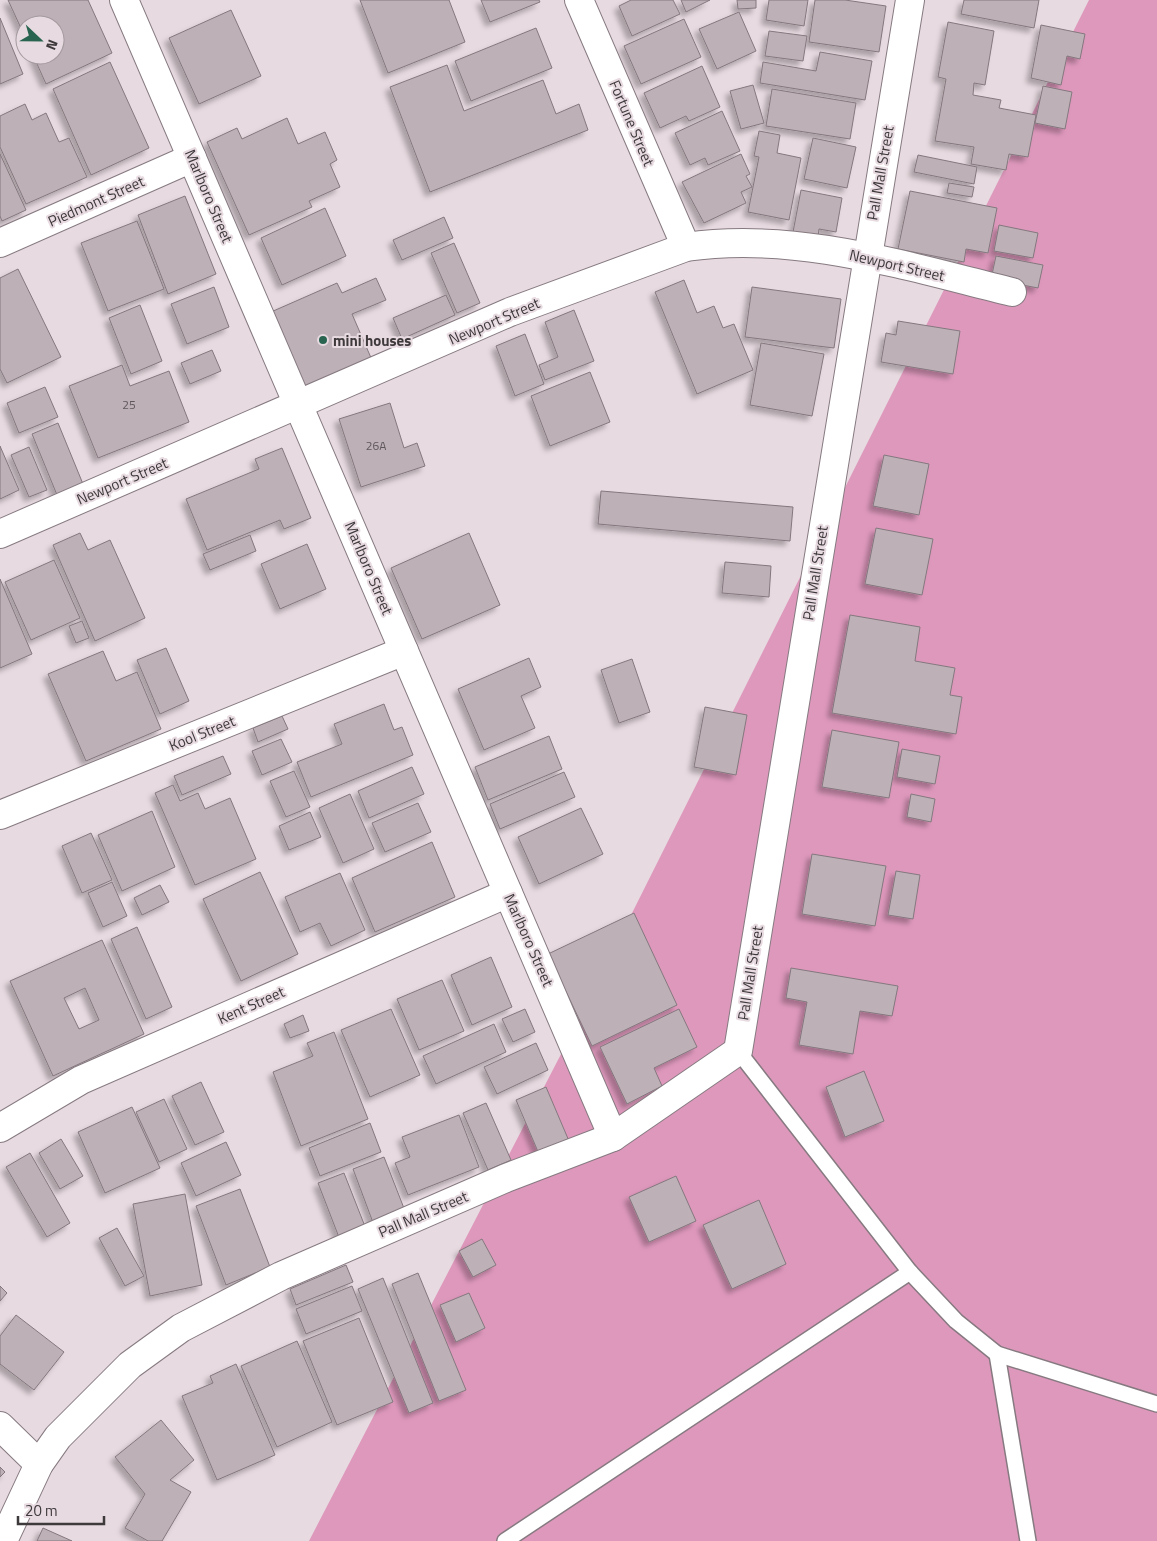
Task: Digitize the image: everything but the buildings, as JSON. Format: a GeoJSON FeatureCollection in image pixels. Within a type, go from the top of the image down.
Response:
{"type":"FeatureCollection","features":[{"type":"Feature","properties":{"kind":"street","name":"Marlboro Street"},"geometry":{"type":"LineString","coordinates":[[124,0],[613,1136]]}},
{"type":"Feature","properties":{"kind":"street","name":"Fortune Street"},"geometry":{"type":"LineString","coordinates":[[579,0],[686,247]]}},
{"type":"Feature","properties":{"kind":"street","name":"Pall Mall Street"},"geometry":{"type":"LineString","coordinates":[[3,1541],[39,1464],[58,1437],[130,1365],[181,1328],[281,1276],[506,1178],[613,1136],[738,1051],[910,0]]}},
{"type":"Feature","properties":{"kind":"street","name":"Piedmont Street"},"geometry":{"type":"LineString","coordinates":[[0,243],[192,158]]}},
{"type":"Feature","properties":{"kind":"street","name":"Newport Street"},"geometry":{"type":"LineString","coordinates":[[0,534],[510,312],[686,247],[716,242],[766,242],[867,256],[1012,292]]}},
{"type":"Feature","properties":{"kind":"street","name":"Kool Street"},"geometry":{"type":"LineString","coordinates":[[0,815],[404,651]]}},
{"type":"Feature","properties":{"kind":"street","name":"Kent Street"},"geometry":{"type":"LineString","coordinates":[[0,1128],[80,1080],[508,893]]}},
{"type":"Feature","properties":{"kind":"street"},"geometry":{"type":"LineString","coordinates":[[0,1426],[39,1464]]}},
{"type":"Feature","properties":{"kind":"lane"},"geometry":{"type":"LineString","coordinates":[[738,1051],[910,1272],[956,1321],[998,1354],[1157,1404]]}},
{"type":"Feature","properties":{"kind":"lane"},"geometry":{"type":"LineString","coordinates":[[505,1541],[910,1272]]}},
{"type":"Feature","properties":{"kind":"lane"},"geometry":{"type":"LineString","coordinates":[[998,1354],[1028,1541]]}},
{"type":"Feature","properties":{"kind":"shaded area"},"geometry":{"type":"Polygon","coordinates":[[[1089,0],[1157,0],[1157,1541],[309,1541],[573,1031],[1089,0]]]}},
{"type":"Feature","properties":{"kind":"place","name":"mini houses"},"geometry":{"type":"Point","coordinates":[323,340]}}]}
